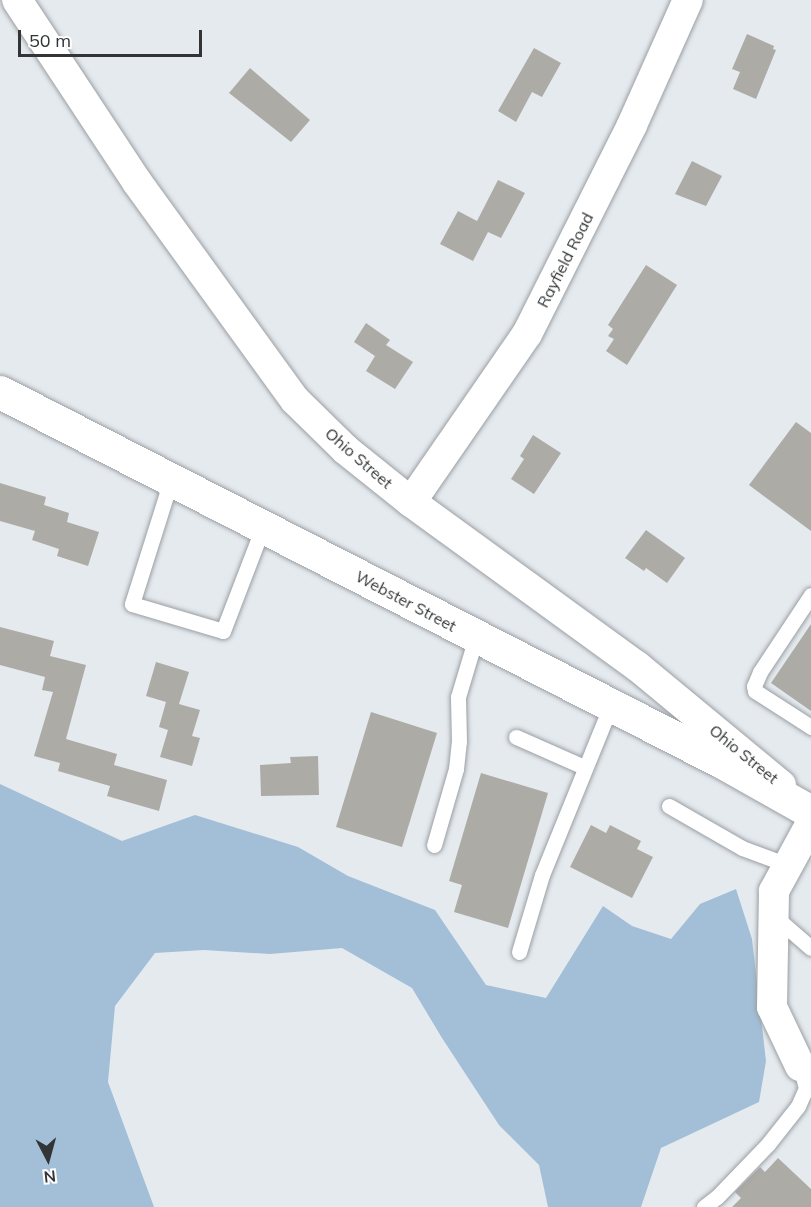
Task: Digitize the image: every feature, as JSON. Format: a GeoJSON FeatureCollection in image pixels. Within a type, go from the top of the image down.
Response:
{"type":"FeatureCollection","features":[{"type":"Feature","properties":{"kind":"street","name":"Ohio Street"},"geometry":{"type":"LineString","coordinates":[[17,0],[137,182],[264,361],[303,408],[346,450],[411,502],[637,666],[811,811]]}},
{"type":"Feature","properties":{"kind":"street","name":"Rayfield Road"},"geometry":{"type":"LineString","coordinates":[[411,502],[527,334],[622,146],[688,0]]}},
{"type":"Feature","properties":{"kind":"street","name":"Webster Street"},"geometry":{"type":"LineString","coordinates":[[0,392],[724,763],[811,811]]}},
{"type":"Feature","properties":{"kind":"street"},"geometry":{"type":"LineString","coordinates":[[800,1066],[772,1007],[774,891],[811,823]]}},
{"type":"Feature","properties":{"kind":"lane"},"geometry":{"type":"LineString","coordinates":[[171,480],[132,604],[223,631],[263,526]]}},
{"type":"Feature","properties":{"kind":"lane"},"geometry":{"type":"LineString","coordinates":[[811,595],[760,672],[754,686],[755,691],[811,727]]}},
{"type":"Feature","properties":{"kind":"lane"},"geometry":{"type":"LineString","coordinates":[[434,845],[456,769],[458,697],[476,637]]}},
{"type":"Feature","properties":{"kind":"lane"},"geometry":{"type":"LineString","coordinates":[[519,952],[542,875],[610,705]]}},
{"type":"Feature","properties":{"kind":"lane"},"geometry":{"type":"LineString","coordinates":[[516,737],[584,767]]}},
{"type":"Feature","properties":{"kind":"lane"},"geometry":{"type":"LineString","coordinates":[[669,806],[742,848],[788,866]]}},
{"type":"Feature","properties":{"kind":"lane"},"geometry":{"type":"LineString","coordinates":[[773,915],[811,948]]}},
{"type":"Feature","properties":{"kind":"lane"},"geometry":{"type":"LineString","coordinates":[[704,1207],[717,1197],[768,1144],[798,1106],[806,1088],[800,1066]]}},
{"type":"Feature","properties":{"kind":"shaded area"},"geometry":{"type":"Polygon","coordinates":[[[0,784],[122,841],[195,815],[298,847],[348,876],[435,910],[486,985],[546,998],[603,906],[632,926],[671,939],[700,904],[736,889],[752,939],[766,1061],[759,1102],[661,1148],[641,1207],[548,1207],[539,1165],[499,1125],[412,988],[342,948],[270,954],[204,950],[155,953],[115,1006],[108,1082],[154,1207],[0,1207],[0,784]]]}},
{"type":"Feature","properties":{"kind":"building"},"geometry":{"type":"Polygon","coordinates":[[[747,34],[774,46],[773,49],[776,50],[756,99],[733,89],[740,72],[732,69],[747,34]]]}},
{"type":"Feature","properties":{"kind":"building"},"geometry":{"type":"Polygon","coordinates":[[[534,48],[561,63],[542,97],[532,92],[516,122],[498,111],[534,48]]]}},
{"type":"Feature","properties":{"kind":"building"},"geometry":{"type":"Polygon","coordinates":[[[250,68],[310,120],[291,142],[229,93],[250,68]]]}},
{"type":"Feature","properties":{"kind":"building"},"geometry":{"type":"Polygon","coordinates":[[[692,161],[722,176],[706,206],[675,194],[692,161]]]}},
{"type":"Feature","properties":{"kind":"building"},"geometry":{"type":"Polygon","coordinates":[[[498,180],[525,193],[501,238],[488,232],[473,261],[440,244],[458,211],[477,221],[498,180]]]}},
{"type":"Feature","properties":{"kind":"building"},"geometry":{"type":"Polygon","coordinates":[[[646,265],[677,285],[627,365],[606,351],[614,339],[608,336],[613,329],[608,325],[646,265]]]}},
{"type":"Feature","properties":{"kind":"building"},"geometry":{"type":"Polygon","coordinates":[[[366,323],[390,340],[386,345],[413,362],[395,389],[366,371],[375,356],[354,342],[366,323]]]}},
{"type":"Feature","properties":{"kind":"building"},"geometry":{"type":"Polygon","coordinates":[[[796,422],[811,433],[811,531],[749,485],[796,422]]]}},
{"type":"Feature","properties":{"kind":"building"},"geometry":{"type":"Polygon","coordinates":[[[533,435],[561,453],[534,494],[511,479],[524,459],[520,456],[533,435]]]}},
{"type":"Feature","properties":{"kind":"building"},"geometry":{"type":"Polygon","coordinates":[[[0,483],[46,497],[44,505],[69,513],[67,522],[99,532],[88,566],[57,556],[59,549],[32,540],[35,531],[0,521],[0,483]]]}},
{"type":"Feature","properties":{"kind":"building"},"geometry":{"type":"Polygon","coordinates":[[[646,530],[685,558],[667,583],[646,568],[644,571],[625,558],[646,530]]]}},
{"type":"Feature","properties":{"kind":"building"},"geometry":{"type":"Polygon","coordinates":[[[811,624],[811,711],[771,683],[811,624]]]}},
{"type":"Feature","properties":{"kind":"building"},"geometry":{"type":"Polygon","coordinates":[[[0,627],[54,641],[50,656],[86,665],[66,739],[117,754],[114,765],[167,780],[159,811],[107,796],[110,786],[58,771],[60,763],[34,756],[53,692],[42,690],[45,677],[0,665],[0,627]]]}},
{"type":"Feature","properties":{"kind":"building"},"geometry":{"type":"Polygon","coordinates":[[[156,662],[189,672],[179,704],[200,710],[192,736],[200,738],[192,766],[160,757],[168,730],[159,727],[166,702],[146,696],[156,662]]]}},
{"type":"Feature","properties":{"kind":"building"},"geometry":{"type":"Polygon","coordinates":[[[371,712],[437,733],[402,847],[336,827],[371,712]]]}},
{"type":"Feature","properties":{"kind":"building"},"geometry":{"type":"Polygon","coordinates":[[[318,756],[319,795],[261,796],[260,765],[291,763],[290,757],[318,756]]]}},
{"type":"Feature","properties":{"kind":"building"},"geometry":{"type":"Polygon","coordinates":[[[481,773],[548,793],[508,928],[454,912],[462,885],[449,881],[481,773]]]}},
{"type":"Feature","properties":{"kind":"building"},"geometry":{"type":"Polygon","coordinates":[[[591,825],[606,833],[610,825],[641,841],[637,849],[653,857],[632,898],[570,867],[591,825]]]}},
{"type":"Feature","properties":{"kind":"building"},"geometry":{"type":"Polygon","coordinates":[[[778,1158],[811,1189],[811,1207],[732,1207],[741,1198],[735,1192],[760,1167],[765,1172],[778,1158]]]}}]}
